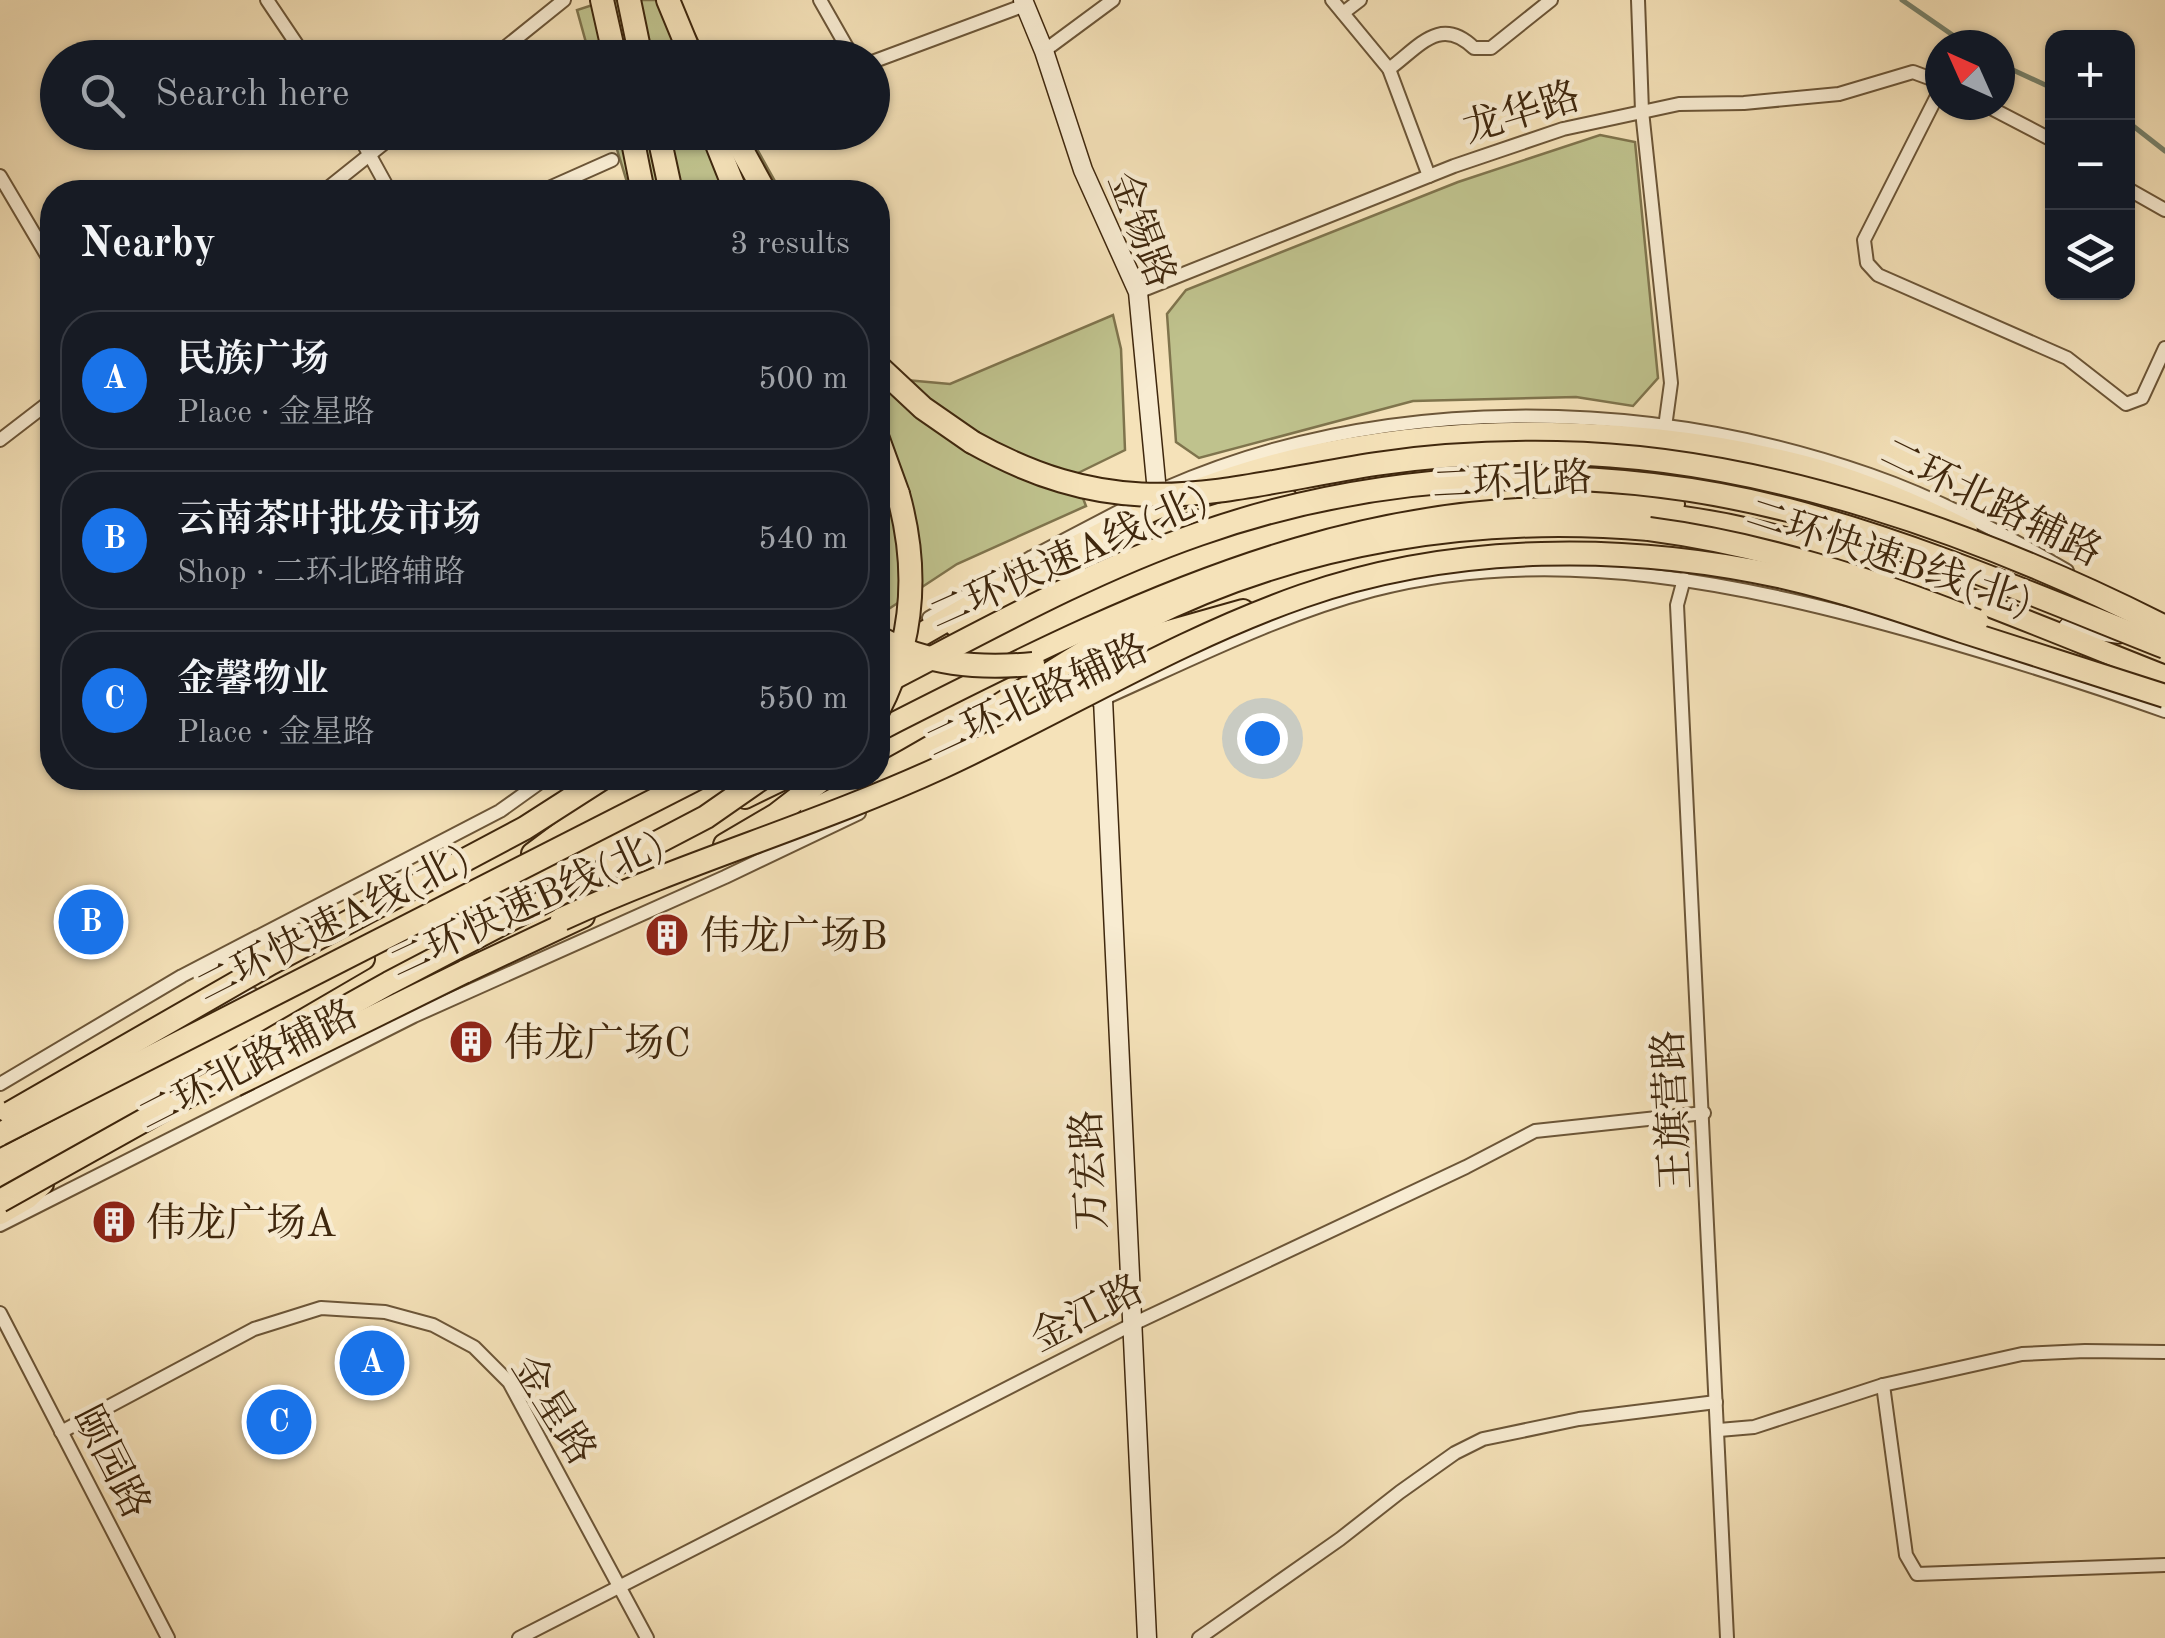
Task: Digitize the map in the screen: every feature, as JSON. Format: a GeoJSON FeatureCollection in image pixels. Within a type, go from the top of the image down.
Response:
{"type":"FeatureCollection","features":[{"type":"Feature","properties":{"kind":"highway"},"geometry":{"type":"LineString","coordinates":[[602,0],[611,40]]}},
{"type":"Feature","properties":{"kind":"highway"},"geometry":{"type":"LineString","coordinates":[[628,0],[637,40]]}},
{"type":"Feature","properties":{"kind":"highway"},"geometry":{"type":"LineString","coordinates":[[666,0],[681,40]]}},
{"type":"Feature","properties":{"kind":"highway"},"geometry":{"type":"LineString","coordinates":[[634,150],[640,180]]}},
{"type":"Feature","properties":{"kind":"highway"},"geometry":{"type":"LineString","coordinates":[[662,150],[668,180]]}},
{"type":"Feature","properties":{"kind":"highway"},"geometry":{"type":"LineString","coordinates":[[719,150],[731,180]]}},
{"type":"Feature","properties":{"kind":"highway"},"geometry":{"type":"LineString","coordinates":[[739,150],[755,180]]}},
{"type":"Feature","properties":{"kind":"highway"},"geometry":{"type":"LineString","coordinates":[[890,377],[923,408],[972,442],[1027,470],[1100,491],[1154,496],[1209,494],[1382,463],[1452,456],[1542,453],[1629,457],[1728,471],[1826,494],[2073,584]]}},
{"type":"Feature","properties":{"kind":"highway"},"geometry":{"type":"LineString","coordinates":[[890,655],[1130,520],[1201,489],[1282,464],[1380,446],[1488,436],[1596,437],[1710,449],[1803,467],[1870,488],[1929,513],[2165,627]]}},
{"type":"Feature","properties":{"kind":"highway"},"geometry":{"type":"LineString","coordinates":[[890,475],[907,525],[912,587],[903,647],[890,680]]}},
{"type":"Feature","properties":{"kind":"highway","name":"二环快速A线(北)"},"geometry":{"type":"LineString","coordinates":[[890,680],[1085,581],[1202,533],[1322,499],[1402,486],[1489,479],[1559,478],[1659,486],[1787,510],[1919,552],[2165,647]]}},
{"type":"Feature","properties":{"kind":"highway","name":"二环快速B线(北)"},"geometry":{"type":"LineString","coordinates":[[890,769],[1139,622],[1244,578],[1342,549],[1424,533],[1522,524],[1620,526],[1684,533],[1776,552],[1871,581],[2165,695]]}},
{"type":"Feature","properties":{"kind":"highway"},"geometry":{"type":"LineString","coordinates":[[890,643],[905,651],[954,664],[1033,664],[1122,646],[1334,586],[1425,567],[1512,556],[1602,555],[1703,563],[1777,576],[1856,596],[2165,695]]}},
{"type":"Feature","properties":{"kind":"highway"},"geometry":{"type":"LineString","coordinates":[[890,789],[1192,641],[1334,586]]}},
{"type":"Feature","properties":{"kind":"highway"},"geometry":{"type":"LineString","coordinates":[[0,1119],[287,954],[537,821],[585,790]]}},
{"type":"Feature","properties":{"kind":"highway"},"geometry":{"type":"LineString","coordinates":[[472,893],[552,841],[613,790]]}},
{"type":"Feature","properties":{"kind":"highway","name":"二环快速A线(北)"},"geometry":{"type":"LineString","coordinates":[[0,1134],[674,790]]}},
{"type":"Feature","properties":{"kind":"highway"},"geometry":{"type":"LineString","coordinates":[[0,1203],[389,983],[696,823],[744,790]]}},
{"type":"Feature","properties":{"kind":"highway"},"geometry":{"type":"LineString","coordinates":[[0,1188],[68,1158],[117,1118],[466,964],[750,832],[808,790]]}},
{"type":"Feature","properties":{"kind":"highway","name":"二环快速B线(北)"},"geometry":{"type":"LineString","coordinates":[[0,1203],[403,1000],[855,790]]}},
{"type":"Feature","properties":{"kind":"highway"},"geometry":{"type":"LineString","coordinates":[[654,878],[886,790]]}},
{"type":"Feature","properties":{"kind":"main road","name":"二环北路"},"geometry":{"type":"LineString","coordinates":[[890,656],[1068,572],[1187,524],[1283,498],[1401,485],[1554,488],[1751,518],[1880,555],[2165,676]]}},
{"type":"Feature","properties":{"kind":"main road","name":"二环北路"},"geometry":{"type":"LineString","coordinates":[[890,725],[1069,635],[1217,572],[1360,530],[1472,512],[1608,510],[1749,529],[1876,566],[2165,665]]}},
{"type":"Feature","properties":{"kind":"main road"},"geometry":{"type":"LineString","coordinates":[[0,1160],[117,1118],[282,1008],[646,790]]}},
{"type":"Feature","properties":{"kind":"main road"},"geometry":{"type":"LineString","coordinates":[[0,1179],[762,790]]}},
{"type":"Feature","properties":{"kind":"main road"},"geometry":{"type":"LineString","coordinates":[[0,1119],[78,1115],[117,1118]]}},
{"type":"Feature","properties":{"kind":"main road"},"geometry":{"type":"LineString","coordinates":[[0,1214],[28,1198],[68,1158]]}},
{"type":"Feature","properties":{"kind":"street"},"geometry":{"type":"LineString","coordinates":[[268,0],[294,40]]}},
{"type":"Feature","properties":{"kind":"street"},"geometry":{"type":"LineString","coordinates":[[514,40],[564,0]]}},
{"type":"Feature","properties":{"kind":"street"},"geometry":{"type":"LineString","coordinates":[[820,0],[843,40]]}},
{"type":"Feature","properties":{"kind":"street"},"geometry":{"type":"LineString","coordinates":[[1044,52],[1113,0]]}},
{"type":"Feature","properties":{"kind":"street"},"geometry":{"type":"LineString","coordinates":[[1332,0],[1389,69],[1428,176]]}},
{"type":"Feature","properties":{"kind":"street"},"geometry":{"type":"LineString","coordinates":[[1343,14],[1360,0]]}},
{"type":"Feature","properties":{"kind":"street"},"geometry":{"type":"LineString","coordinates":[[1389,69],[1432,37],[1446,32],[1460,35],[1474,48],[1491,48],[1551,0]]}},
{"type":"Feature","properties":{"kind":"street"},"geometry":{"type":"LineString","coordinates":[[1638,0],[1642,111],[1671,383],[1665,428]]}},
{"type":"Feature","properties":{"kind":"street"},"geometry":{"type":"LineString","coordinates":[[890,55],[1024,2]]}},
{"type":"Feature","properties":{"kind":"street","name":"金锡路"},"geometry":{"type":"LineString","coordinates":[[1024,2],[1083,170],[1138,292],[1158,492]]}},
{"type":"Feature","properties":{"kind":"street","name":"龙华路"},"geometry":{"type":"LineString","coordinates":[[1138,292],[1428,176],[1563,129],[1679,104],[1839,94],[1913,72],[1925,78]]}},
{"type":"Feature","properties":{"kind":"street"},"geometry":{"type":"LineString","coordinates":[[1925,116],[1864,240],[1866,262],[1878,275],[2067,358],[2126,404],[2142,398],[2165,348]]}},
{"type":"Feature","properties":{"kind":"street"},"geometry":{"type":"LineString","coordinates":[[2014,120],[2045,136]]}},
{"type":"Feature","properties":{"kind":"street"},"geometry":{"type":"LineString","coordinates":[[368,150],[384,180]]}},
{"type":"Feature","properties":{"kind":"street"},"geometry":{"type":"LineString","coordinates":[[339,180],[376,150]]}},
{"type":"Feature","properties":{"kind":"street"},"geometry":{"type":"LineString","coordinates":[[567,180],[612,160]]}},
{"type":"Feature","properties":{"kind":"street"},"geometry":{"type":"LineString","coordinates":[[0,176],[40,244]]}},
{"type":"Feature","properties":{"kind":"street"},"geometry":{"type":"LineString","coordinates":[[2135,193],[2165,210]]}},
{"type":"Feature","properties":{"kind":"street"},"geometry":{"type":"LineString","coordinates":[[0,440],[40,409]]}},
{"type":"Feature","properties":{"kind":"street","name":"二环北路辅路"},"geometry":{"type":"LineString","coordinates":[[890,642],[1004,573],[1158,492],[1212,470],[1269,451],[1394,426],[1522,418],[1665,428],[1784,449],[1912,491],[2017,542],[2165,627]]}},
{"type":"Feature","properties":{"kind":"street","name":"二环北路辅路"},"geometry":{"type":"LineString","coordinates":[[0,1225],[414,1016],[725,877],[1102,699],[1288,620],[1346,598],[1400,584],[1518,572],[1606,572],[1684,579],[1761,592],[1856,616],[2165,709]]}},
{"type":"Feature","properties":{"kind":"street","name":"王旗营路"},"geometry":{"type":"LineString","coordinates":[[1684,579],[1677,605],[1727,1638]]}},
{"type":"Feature","properties":{"kind":"street"},"geometry":{"type":"LineString","coordinates":[[2066,632],[2165,709]]}},
{"type":"Feature","properties":{"kind":"street"},"geometry":{"type":"LineString","coordinates":[[2066,632],[2165,638]]}},
{"type":"Feature","properties":{"kind":"street","name":"万宏路"},"geometry":{"type":"LineString","coordinates":[[1102,699],[1148,1638]]}},
{"type":"Feature","properties":{"kind":"street"},"geometry":{"type":"LineString","coordinates":[[0,1084],[182,976],[500,811],[529,790]]}},
{"type":"Feature","properties":{"kind":"street","name":"二环北路辅路"},"geometry":{"type":"LineString","coordinates":[[0,1119],[130,1048],[374,942],[472,893]]}},
{"type":"Feature","properties":{"kind":"street","name":"金江路"},"geometry":{"type":"LineString","coordinates":[[519,1638],[1130,1325],[1466,1167],[1534,1131],[1704,1113]]}},
{"type":"Feature","properties":{"kind":"street","name":"金星路"},"geometry":{"type":"LineString","coordinates":[[61,1432],[254,1328],[321,1308],[385,1312],[433,1325],[474,1347],[509,1382],[647,1638]]}},
{"type":"Feature","properties":{"kind":"street","name":"颐园路"},"geometry":{"type":"LineString","coordinates":[[0,1313],[168,1638]]}},
{"type":"Feature","properties":{"kind":"street"},"geometry":{"type":"LineString","coordinates":[[1719,1430],[1754,1427],[1883,1385],[2022,1354],[2165,1352]]}},
{"type":"Feature","properties":{"kind":"street"},"geometry":{"type":"LineString","coordinates":[[1883,1385],[1906,1556],[1918,1574],[2165,1565]]}},
{"type":"Feature","properties":{"kind":"street"},"geometry":{"type":"LineString","coordinates":[[1199,1638],[1455,1453],[1484,1440],[1579,1419],[1716,1402]]}},
{"type":"Feature","properties":{"kind":"green space"},"geometry":{"type":"Polygon","coordinates":[[[608,0],[676,0],[698,40],[585,40],[577,10],[608,0]]]}},
{"type":"Feature","properties":{"kind":"green space"},"geometry":{"type":"Polygon","coordinates":[[[1600,135],[1635,142],[1658,378],[1633,406],[1576,397],[1413,401],[1199,458],[1176,442],[1167,314],[1186,290],[1458,182],[1600,135]]]}},
{"type":"Feature","properties":{"kind":"green space"},"geometry":{"type":"Polygon","coordinates":[[[617,150],[758,150],[774,180],[626,180],[617,150]]]}},
{"type":"Feature","properties":{"kind":"green space"},"geometry":{"type":"Polygon","coordinates":[[[1113,315],[1121,349],[1125,450],[1074,475],[1086,506],[957,564],[890,608],[890,362],[906,380],[950,384],[1113,315]]]}},
{"type":"Feature","properties":{"kind":"waterway"},"geometry":{"type":"LineString","coordinates":[[1902,0],[1945,30]]}},
{"type":"Feature","properties":{"kind":"waterway"},"geometry":{"type":"LineString","coordinates":[[2015,71],[2045,85]]}},
{"type":"Feature","properties":{"kind":"waterway"},"geometry":{"type":"LineString","coordinates":[[2135,127],[2165,151]]}},
{"type":"Feature","properties":{"kind":"place","name":"云南茶叶批发市场"},"geometry":{"type":"Point","coordinates":[91,922]}},
{"type":"Feature","properties":{"kind":"place","name":"伟龙广场B"},"geometry":{"type":"Point","coordinates":[667,935]}},
{"type":"Feature","properties":{"kind":"place","name":"伟龙广场C"},"geometry":{"type":"Point","coordinates":[471,1042]}},
{"type":"Feature","properties":{"kind":"place","name":"伟龙广场A"},"geometry":{"type":"Point","coordinates":[114,1222]}},
{"type":"Feature","properties":{"kind":"place","name":"民族广场"},"geometry":{"type":"Point","coordinates":[372,1363]}},
{"type":"Feature","properties":{"kind":"place","name":"金馨物业"},"geometry":{"type":"Point","coordinates":[279,1422]}}]}
